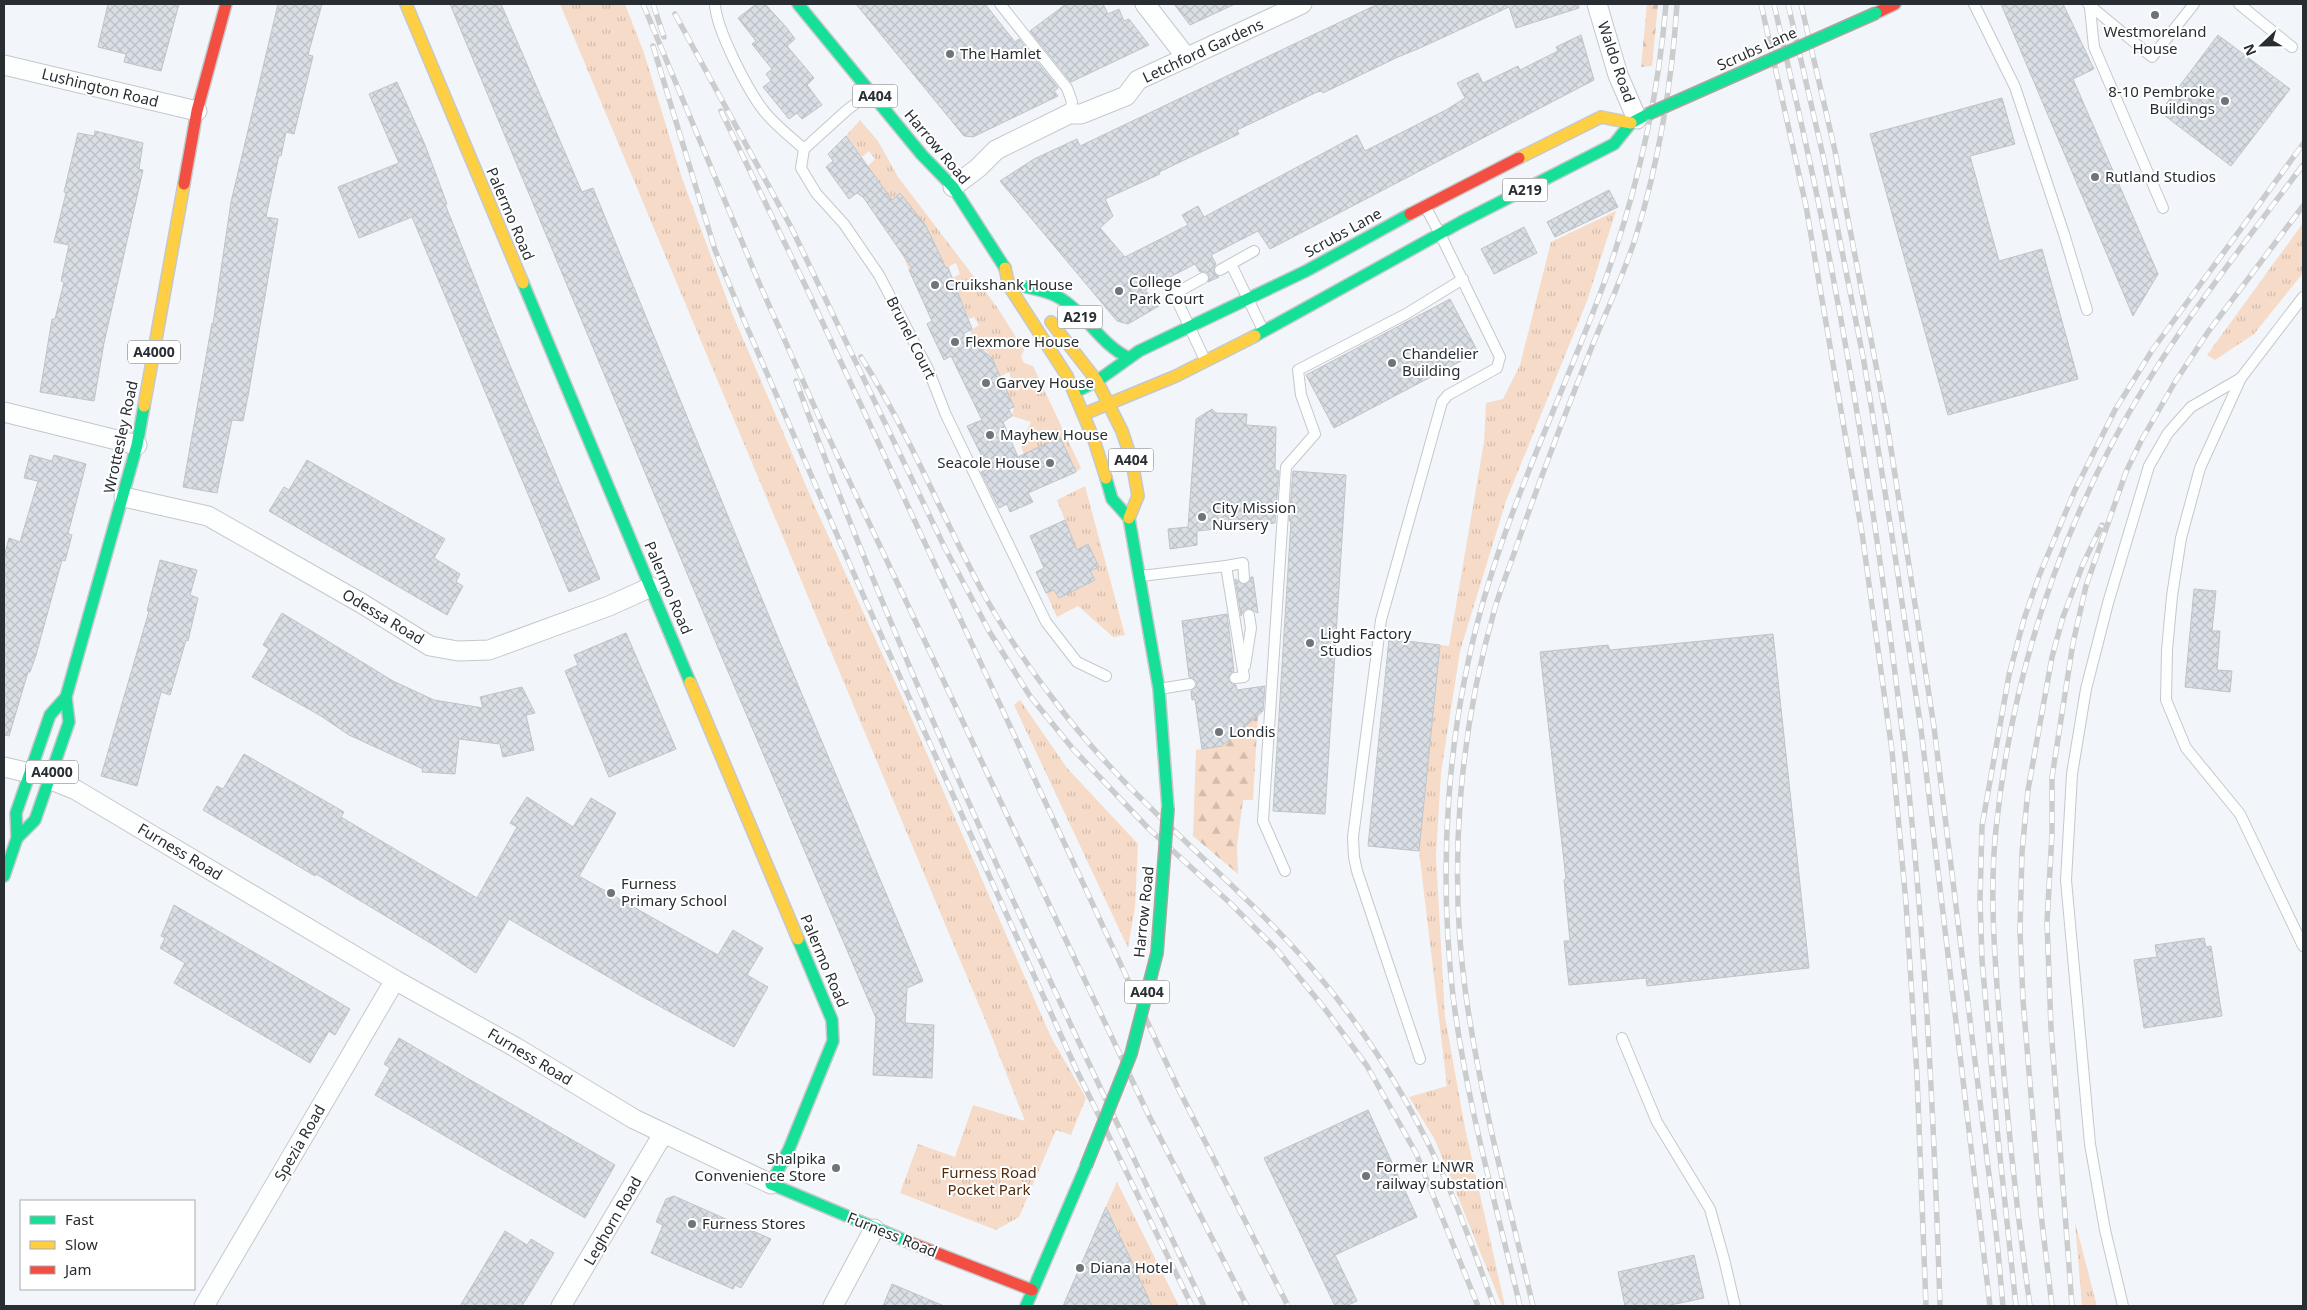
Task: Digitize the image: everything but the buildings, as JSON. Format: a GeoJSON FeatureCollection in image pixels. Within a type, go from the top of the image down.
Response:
{"type":"FeatureCollection","features":[{"type":"Feature","properties":{"kind":"main road","name":"Wrottesley Road"},"geometry":{"type":"LineString","coordinates":[[17,838],[35,820],[69,722],[66,698],[124,497],[137,445],[197,111],[226,4]]}},
{"type":"Feature","properties":{"kind":"main road","name":"Palermo Road"},"geometry":{"type":"LineString","coordinates":[[406,4],[832,1020],[833,1041],[789,1149],[772,1184]]}},
{"type":"Feature","properties":{"kind":"main road","name":"Harrow Road"},"geometry":{"type":"LineString","coordinates":[[798,4],[922,155],[953,187],[1006,270],[1009,286],[1075,392],[1112,499],[1129,518],[1140,576],[1158,689],[1168,808],[1157,953],[1131,1054],[1086,1166],[1032,1290]]}},
{"type":"Feature","properties":{"kind":"main road","name":"Scrubs Lane"},"geometry":{"type":"LineString","coordinates":[[1084,414],[1148,389],[1303,312],[1440,234],[1614,144],[1638,118],[1895,4]]}},
{"type":"Feature","properties":{"kind":"main road","name":"Scrubs Lane"},"geometry":{"type":"LineString","coordinates":[[1075,392],[1097,381],[1129,358],[1306,271],[1424,206],[1601,117],[1638,118]]}},
{"type":"Feature","properties":{"kind":"main road","name":"Harrow Road"},"geometry":{"type":"LineString","coordinates":[[1006,270],[1020,278],[1042,310],[1097,381],[1110,405],[1122,431],[1132,461],[1138,496],[1129,518]]}},
{"type":"Feature","properties":{"kind":"main road","name":"A219"},"geometry":{"type":"LineString","coordinates":[[1026,287],[1047,291],[1066,302],[1108,347],[1129,358]]}},
{"type":"Feature","properties":{"kind":"main road","name":"Wrottesley Road"},"geometry":{"type":"LineString","coordinates":[[4,876],[17,838],[16,813],[50,715],[66,698]]}},
{"type":"Feature","properties":{"kind":"main road","name":"Furness Road"},"geometry":{"type":"LineString","coordinates":[[772,1184],[874,1229],[1032,1290]]}},
{"type":"Feature","properties":{"kind":"main road","name":"A404"},"geometry":{"type":"LineString","coordinates":[[1026,1306],[1032,1290]]}},
{"type":"Feature","properties":{"kind":"street"},"geometry":{"type":"LineString","coordinates":[[1146,4],[1187,58]]}},
{"type":"Feature","properties":{"kind":"street","name":"Letchford Gardens"},"geometry":{"type":"LineString","coordinates":[[953,187],[978,168],[996,150],[1069,114],[1081,114],[1126,96],[1138,80],[1302,4]]}},
{"type":"Feature","properties":{"kind":"street","name":"Waldo Road"},"geometry":{"type":"LineString","coordinates":[[1597,4],[1618,75],[1638,118]]}},
{"type":"Feature","properties":{"kind":"street","name":"Lushington Road"},"geometry":{"type":"LineString","coordinates":[[4,65],[197,111]]}},
{"type":"Feature","properties":{"kind":"street"},"geometry":{"type":"LineString","coordinates":[[4,412],[137,445]]}},
{"type":"Feature","properties":{"kind":"street","name":"Odessa Road"},"geometry":{"type":"LineString","coordinates":[[124,497],[208,516],[361,602],[430,646],[458,651],[489,650],[609,606],[651,588]]}},
{"type":"Feature","properties":{"kind":"street"},"geometry":{"type":"LineString","coordinates":[[4,767],[30,773]]}},
{"type":"Feature","properties":{"kind":"street","name":"Furness Road"},"geometry":{"type":"LineString","coordinates":[[49,779],[84,794],[395,980],[515,1047],[634,1119],[662,1134],[772,1184]]}},
{"type":"Feature","properties":{"kind":"street","name":"Spezia Road"},"geometry":{"type":"LineString","coordinates":[[204,1306],[395,980]]}},
{"type":"Feature","properties":{"kind":"street","name":"Leghorn Road"},"geometry":{"type":"LineString","coordinates":[[562,1306],[662,1134]]}},
{"type":"Feature","properties":{"kind":"street"},"geometry":{"type":"LineString","coordinates":[[833,1306],[874,1229]]}},
{"type":"Feature","properties":{"kind":"lane"},"geometry":{"type":"LineString","coordinates":[[715,4],[715,16],[745,82],[764,112],[804,148],[847,110],[871,92]]}},
{"type":"Feature","properties":{"kind":"lane"},"geometry":{"type":"LineString","coordinates":[[1000,4],[1067,88],[1072,102],[1069,114]]}},
{"type":"Feature","properties":{"kind":"lane"},"geometry":{"type":"LineString","coordinates":[[1974,4],[2015,87],[2087,310]]}},
{"type":"Feature","properties":{"kind":"lane"},"geometry":{"type":"LineString","coordinates":[[2089,6],[2152,57],[2194,4]]}},
{"type":"Feature","properties":{"kind":"lane"},"geometry":{"type":"LineString","coordinates":[[2239,4],[2292,47]]}},
{"type":"Feature","properties":{"kind":"lane"},"geometry":{"type":"LineString","coordinates":[[2089,6],[2094,47],[2163,208]]}},
{"type":"Feature","properties":{"kind":"lane","name":"Brunel Court"},"geometry":{"type":"LineString","coordinates":[[804,148],[800,168],[816,194],[844,224],[879,275],[928,369],[946,415],[1046,622],[1077,662],[1106,676]]}},
{"type":"Feature","properties":{"kind":"lane"},"geometry":{"type":"LineString","coordinates":[[1420,1059],[1357,870],[1353,837],[1381,620],[1442,402],[1448,395],[1497,368],[1499,363],[1498,351],[1463,279],[1424,206]]}},
{"type":"Feature","properties":{"kind":"lane"},"geometry":{"type":"LineString","coordinates":[[1220,270],[1254,251]]}},
{"type":"Feature","properties":{"kind":"lane"},"geometry":{"type":"LineString","coordinates":[[1231,264],[1264,332]]}},
{"type":"Feature","properties":{"kind":"lane"},"geometry":{"type":"LineString","coordinates":[[1203,278],[1174,294],[1206,361]]}},
{"type":"Feature","properties":{"kind":"lane"},"geometry":{"type":"LineString","coordinates":[[1285,871],[1263,821],[1286,467],[1315,434],[1301,395],[1298,370],[1406,314],[1463,279]]}},
{"type":"Feature","properties":{"kind":"lane"},"geometry":{"type":"LineString","coordinates":[[2303,297],[2241,378],[2200,468],[2181,538],[2170,614],[2166,700],[2186,748],[2240,814],[2303,946]]}},
{"type":"Feature","properties":{"kind":"lane"},"geometry":{"type":"LineString","coordinates":[[2123,1306],[2105,1230],[2090,1144],[2066,880],[2072,774],[2086,689],[2111,594],[2149,466],[2168,433],[2191,406],[2241,378]]}},
{"type":"Feature","properties":{"kind":"lane"},"geometry":{"type":"LineString","coordinates":[[1140,576],[1243,563],[1244,578]]}},
{"type":"Feature","properties":{"kind":"lane"},"geometry":{"type":"LineString","coordinates":[[1226,566],[1240,678],[1251,628],[1249,615]]}},
{"type":"Feature","properties":{"kind":"lane"},"geometry":{"type":"LineString","coordinates":[[1158,689],[1190,684]]}},
{"type":"Feature","properties":{"kind":"lane"},"geometry":{"type":"LineString","coordinates":[[1622,1038],[1657,1122],[1710,1210],[1735,1306]]}},
{"type":"Feature","properties":{"kind":"green space","name":"Furness Road Pocket Park"},"geometry":{"type":"Polygon","coordinates":[[[560,4],[625,4],[644,53],[682,178],[732,313],[816,509],[906,706],[1051,1037],[1086,1098],[1071,1135],[1056,1130],[1019,1217],[996,1230],[900,1193],[918,1144],[955,1157],[973,1105],[1025,1121],[986,1022],[560,4]]]}},
{"type":"Feature","properties":{"kind":"green space"},"geometry":{"type":"Polygon","coordinates":[[[1647,4],[1658,4],[1652,66],[1641,67],[1647,4]]]}},
{"type":"Feature","properties":{"kind":"green space"},"geometry":{"type":"Polygon","coordinates":[[[860,120],[878,141],[898,177],[997,307],[1024,350],[1021,357],[1024,363],[1033,366],[1081,468],[1076,472],[1024,455],[1020,443],[1031,422],[1012,416],[1014,407],[1003,386],[1012,381],[1009,372],[999,377],[986,350],[980,352],[970,331],[979,325],[974,317],[969,319],[952,278],[960,274],[956,263],[946,268],[936,247],[917,266],[909,270],[884,207],[886,192],[868,166],[875,159],[869,151],[862,157],[846,136],[860,120]]]}},
{"type":"Feature","properties":{"kind":"green space"},"geometry":{"type":"Polygon","coordinates":[[[1616,211],[1587,301],[1506,501],[1460,651],[1441,773],[1436,856],[1445,1017],[1465,1128],[1505,1306],[1502,1306],[1435,1140],[1409,1097],[1447,1086],[1419,851],[1440,645],[1449,646],[1484,442],[1486,403],[1503,399],[1520,365],[1551,242],[1616,211]]]}},
{"type":"Feature","properties":{"kind":"green space"},"geometry":{"type":"Polygon","coordinates":[[[2303,223],[2303,273],[2254,334],[2215,360],[2207,355],[2303,223]]]}},
{"type":"Feature","properties":{"kind":"green space"},"geometry":{"type":"Polygon","coordinates":[[[1085,486],[1125,635],[1113,637],[1078,606],[1057,617],[1046,593],[1054,590],[1059,598],[1095,580],[1090,571],[1098,567],[1067,556],[1072,538],[1057,500],[1085,486]]]}},
{"type":"Feature","properties":{"kind":"green space"},"geometry":{"type":"Polygon","coordinates":[[[1020,700],[1067,768],[1138,844],[1135,907],[1128,948],[1014,705],[1020,700]]]}},
{"type":"Feature","properties":{"kind":"green space"},"geometry":{"type":"Polygon","coordinates":[[[1258,714],[1253,800],[1243,800],[1237,846],[1238,874],[1193,836],[1196,750],[1222,746],[1258,714]]]}},
{"type":"Feature","properties":{"kind":"green space"},"geometry":{"type":"Polygon","coordinates":[[[1117,1182],[1179,1306],[1152,1306],[1125,1247],[1118,1244],[1121,1237],[1106,1206],[1117,1182]]]}},
{"type":"Feature","properties":{"kind":"green space"},"geometry":{"type":"Polygon","coordinates":[[[2075,1222],[2097,1306],[2082,1306],[2075,1222]]]}},
{"type":"Feature","properties":{"kind":"railway"},"geometry":{"type":"LineString","coordinates":[[643,4],[760,285],[820,419],[1149,1116],[1247,1306]]}},
{"type":"Feature","properties":{"kind":"railway"},"geometry":{"type":"LineString","coordinates":[[653,4],[664,37]]}},
{"type":"Feature","properties":{"kind":"railway"},"geometry":{"type":"LineString","coordinates":[[1520,1306],[1474,1113],[1453,996],[1446,897],[1446,847],[1454,748],[1471,650],[1495,561],[1524,482],[1588,326],[1626,217],[1651,111],[1666,4]]}},
{"type":"Feature","properties":{"kind":"railway"},"geometry":{"type":"LineString","coordinates":[[1533,1306],[1487,1113],[1466,996],[1458,899],[1460,801],[1465,752],[1483,655],[1497,600],[1562,422],[1626,264],[1644,208],[1658,150],[1668,92],[1677,4]]}},
{"type":"Feature","properties":{"kind":"railway"},"geometry":{"type":"LineString","coordinates":[[1761,4],[1806,206],[1862,533],[1892,751],[1906,903],[1917,1075],[1926,1306]]}},
{"type":"Feature","properties":{"kind":"railway"},"geometry":{"type":"LineString","coordinates":[[1774,4],[1811,167],[1843,329],[1877,537],[1904,746],[1923,956],[1932,1096],[1940,1306]]}},
{"type":"Feature","properties":{"kind":"railway"},"geometry":{"type":"LineString","coordinates":[[1788,4],[1824,160],[1864,362],[1891,529],[1921,729],[1990,1306]]}},
{"type":"Feature","properties":{"kind":"railway"},"geometry":{"type":"LineString","coordinates":[[1801,4],[1835,151],[1887,423],[1934,727],[1997,1240],[2003,1306]]}},
{"type":"Feature","properties":{"kind":"railway"},"geometry":{"type":"LineString","coordinates":[[675,14],[791,227],[945,548],[989,631],[1030,696],[1073,749],[1149,829],[1229,902],[1277,950],[1325,1009],[1367,1066],[1416,1153],[1478,1306]]}},
{"type":"Feature","properties":{"kind":"railway"},"geometry":{"type":"LineString","coordinates":[[653,46],[715,250],[746,325],[864,597],[1077,1071],[1192,1306]]}},
{"type":"Feature","properties":{"kind":"railway"},"geometry":{"type":"LineString","coordinates":[[721,111],[807,289],[1179,1090],[1288,1306]]}},
{"type":"Feature","properties":{"kind":"railway"},"geometry":{"type":"LineString","coordinates":[[2016,1306],[1997,1128],[1982,960],[1980,900],[1982,826],[2009,675],[2024,619],[2039,576],[2075,490],[2115,410],[2153,349],[2303,144]]}},
{"type":"Feature","properties":{"kind":"railway"},"geometry":{"type":"LineString","coordinates":[[2030,1306],[2006,1095],[1996,976],[1993,903],[1996,829],[2011,727],[2036,628],[2052,579],[2071,531],[2115,438],[2135,402],[2180,332],[2228,264],[2303,165]]}},
{"type":"Feature","properties":{"kind":"railway"},"geometry":{"type":"LineString","coordinates":[[2072,1306],[2051,1028],[2047,922],[2052,834],[2052,777],[2073,643],[2086,586],[2126,472],[2141,441],[2175,382],[2208,332],[2303,206]]}},
{"type":"Feature","properties":{"kind":"railway"},"geometry":{"type":"LineString","coordinates":[[861,357],[894,414],[989,604],[1015,646],[1044,687],[1114,771],[1280,933],[1332,992],[1372,1046],[1423,1132],[1451,1193],[1494,1306]]}},
{"type":"Feature","properties":{"kind":"railway"},"geometry":{"type":"LineString","coordinates":[[796,381],[888,616],[989,848],[1095,1078],[1204,1306]]}},
{"type":"Feature","properties":{"kind":"railway"},"geometry":{"type":"LineString","coordinates":[[2052,1306],[2041,1214],[2023,1000],[2020,931],[2022,852],[2028,790],[2052,657],[2063,617],[2083,564],[2102,525]]}},
{"type":"Feature","properties":{"kind":"traffic: fast"},"geometry":{"type":"LineString","coordinates":[[798,4],[922,155],[953,187],[1005,268]]}},
{"type":"Feature","properties":{"kind":"traffic: fast"},"geometry":{"type":"LineString","coordinates":[[1648,114],[1876,13]]}},
{"type":"Feature","properties":{"kind":"traffic: fast"},"geometry":{"type":"LineString","coordinates":[[1255,336],[1461,222],[1614,144],[1631,123],[1648,114]]}},
{"type":"Feature","properties":{"kind":"traffic: fast"},"geometry":{"type":"LineString","coordinates":[[1075,392],[1097,381],[1139,351],[1306,271],[1410,214]]}},
{"type":"Feature","properties":{"kind":"traffic: fast"},"geometry":{"type":"LineString","coordinates":[[523,283],[690,682]]}},
{"type":"Feature","properties":{"kind":"traffic: fast"},"geometry":{"type":"LineString","coordinates":[[1026,287],[1052,294],[1066,302],[1103,339],[1119,353],[1129,358]]}},
{"type":"Feature","properties":{"kind":"traffic: fast"},"geometry":{"type":"LineString","coordinates":[[17,838],[35,820],[69,722],[66,697],[137,445],[144,406]]}},
{"type":"Feature","properties":{"kind":"traffic: fast"},"geometry":{"type":"LineString","coordinates":[[1106,478],[1112,499],[1129,518],[1159,689],[1168,808]]}},
{"type":"Feature","properties":{"kind":"traffic: fast"},"geometry":{"type":"LineString","coordinates":[[4,876],[17,838],[16,813],[50,715],[66,697]]}},
{"type":"Feature","properties":{"kind":"traffic: fast"},"geometry":{"type":"LineString","coordinates":[[1086,1166],[1131,1054],[1157,953],[1168,808]]}},
{"type":"Feature","properties":{"kind":"traffic: fast"},"geometry":{"type":"LineString","coordinates":[[798,939],[832,1020],[833,1041],[789,1149],[771,1184],[911,1243]]}},
{"type":"Feature","properties":{"kind":"traffic: fast"},"geometry":{"type":"LineString","coordinates":[[1026,1306],[1086,1166]]}},
{"type":"Feature","properties":{"kind":"traffic: slow"},"geometry":{"type":"LineString","coordinates":[[406,4],[523,283]]}},
{"type":"Feature","properties":{"kind":"traffic: slow"},"geometry":{"type":"LineString","coordinates":[[1519,158],[1601,117],[1631,123]]}},
{"type":"Feature","properties":{"kind":"traffic: slow"},"geometry":{"type":"LineString","coordinates":[[144,406],[184,184]]}},
{"type":"Feature","properties":{"kind":"traffic: slow"},"geometry":{"type":"LineString","coordinates":[[1005,268],[1009,286],[1067,376],[1094,440],[1106,478]]}},
{"type":"Feature","properties":{"kind":"traffic: slow"},"geometry":{"type":"LineString","coordinates":[[1051,322],[1097,381],[1122,431],[1132,461],[1138,496],[1129,518]]}},
{"type":"Feature","properties":{"kind":"traffic: slow"},"geometry":{"type":"LineString","coordinates":[[1084,414],[1176,376],[1255,336]]}},
{"type":"Feature","properties":{"kind":"traffic: slow"},"geometry":{"type":"LineString","coordinates":[[690,682],[798,939]]}},
{"type":"Feature","properties":{"kind":"traffic: jam"},"geometry":{"type":"LineString","coordinates":[[184,184],[197,111],[226,4]]}},
{"type":"Feature","properties":{"kind":"traffic: jam"},"geometry":{"type":"LineString","coordinates":[[1876,13],[1895,4]]}},
{"type":"Feature","properties":{"kind":"traffic: jam"},"geometry":{"type":"LineString","coordinates":[[1410,214],[1519,158]]}},
{"type":"Feature","properties":{"kind":"traffic: jam"},"geometry":{"type":"LineString","coordinates":[[911,1243],[1032,1290]]}},
{"type":"Feature","properties":{"kind":"place","name":"Westmoreland House"},"geometry":{"type":"Point","coordinates":[2155,15]}},
{"type":"Feature","properties":{"kind":"place","name":"The Hamlet"},"geometry":{"type":"Point","coordinates":[950,54]}},
{"type":"Feature","properties":{"kind":"place","name":"8-10 Pembroke Buildings"},"geometry":{"type":"Point","coordinates":[2225,101]}},
{"type":"Feature","properties":{"kind":"place","name":"Rutland Studios"},"geometry":{"type":"Point","coordinates":[2095,177]}},
{"type":"Feature","properties":{"kind":"place","name":"Cruikshank House"},"geometry":{"type":"Point","coordinates":[935,285]}},
{"type":"Feature","properties":{"kind":"place","name":"College Park Court"},"geometry":{"type":"Point","coordinates":[1119,291]}},
{"type":"Feature","properties":{"kind":"place","name":"Flexmore House"},"geometry":{"type":"Point","coordinates":[955,342]}},
{"type":"Feature","properties":{"kind":"place","name":"Chandelier Building"},"geometry":{"type":"Point","coordinates":[1392,363]}},
{"type":"Feature","properties":{"kind":"place","name":"Garvey House"},"geometry":{"type":"Point","coordinates":[986,383]}},
{"type":"Feature","properties":{"kind":"place","name":"Mayhew House"},"geometry":{"type":"Point","coordinates":[990,435]}},
{"type":"Feature","properties":{"kind":"place","name":"Seacole House"},"geometry":{"type":"Point","coordinates":[1050,463]}},
{"type":"Feature","properties":{"kind":"place","name":"City Mission Nursery"},"geometry":{"type":"Point","coordinates":[1202,517]}},
{"type":"Feature","properties":{"kind":"place","name":"Light Factory Studios"},"geometry":{"type":"Point","coordinates":[1310,643]}},
{"type":"Feature","properties":{"kind":"place","name":"Londis"},"geometry":{"type":"Point","coordinates":[1219,732]}},
{"type":"Feature","properties":{"kind":"place","name":"Furness Primary School"},"geometry":{"type":"Point","coordinates":[611,893]}},
{"type":"Feature","properties":{"kind":"place","name":"Shalpika Convenience Store"},"geometry":{"type":"Point","coordinates":[836,1168]}},
{"type":"Feature","properties":{"kind":"place","name":"Former LNWR railway substation"},"geometry":{"type":"Point","coordinates":[1366,1176]}},
{"type":"Feature","properties":{"kind":"place","name":"Furness Stores"},"geometry":{"type":"Point","coordinates":[692,1224]}},
{"type":"Feature","properties":{"kind":"place","name":"Diana Hotel"},"geometry":{"type":"Point","coordinates":[1080,1268]}}]}
